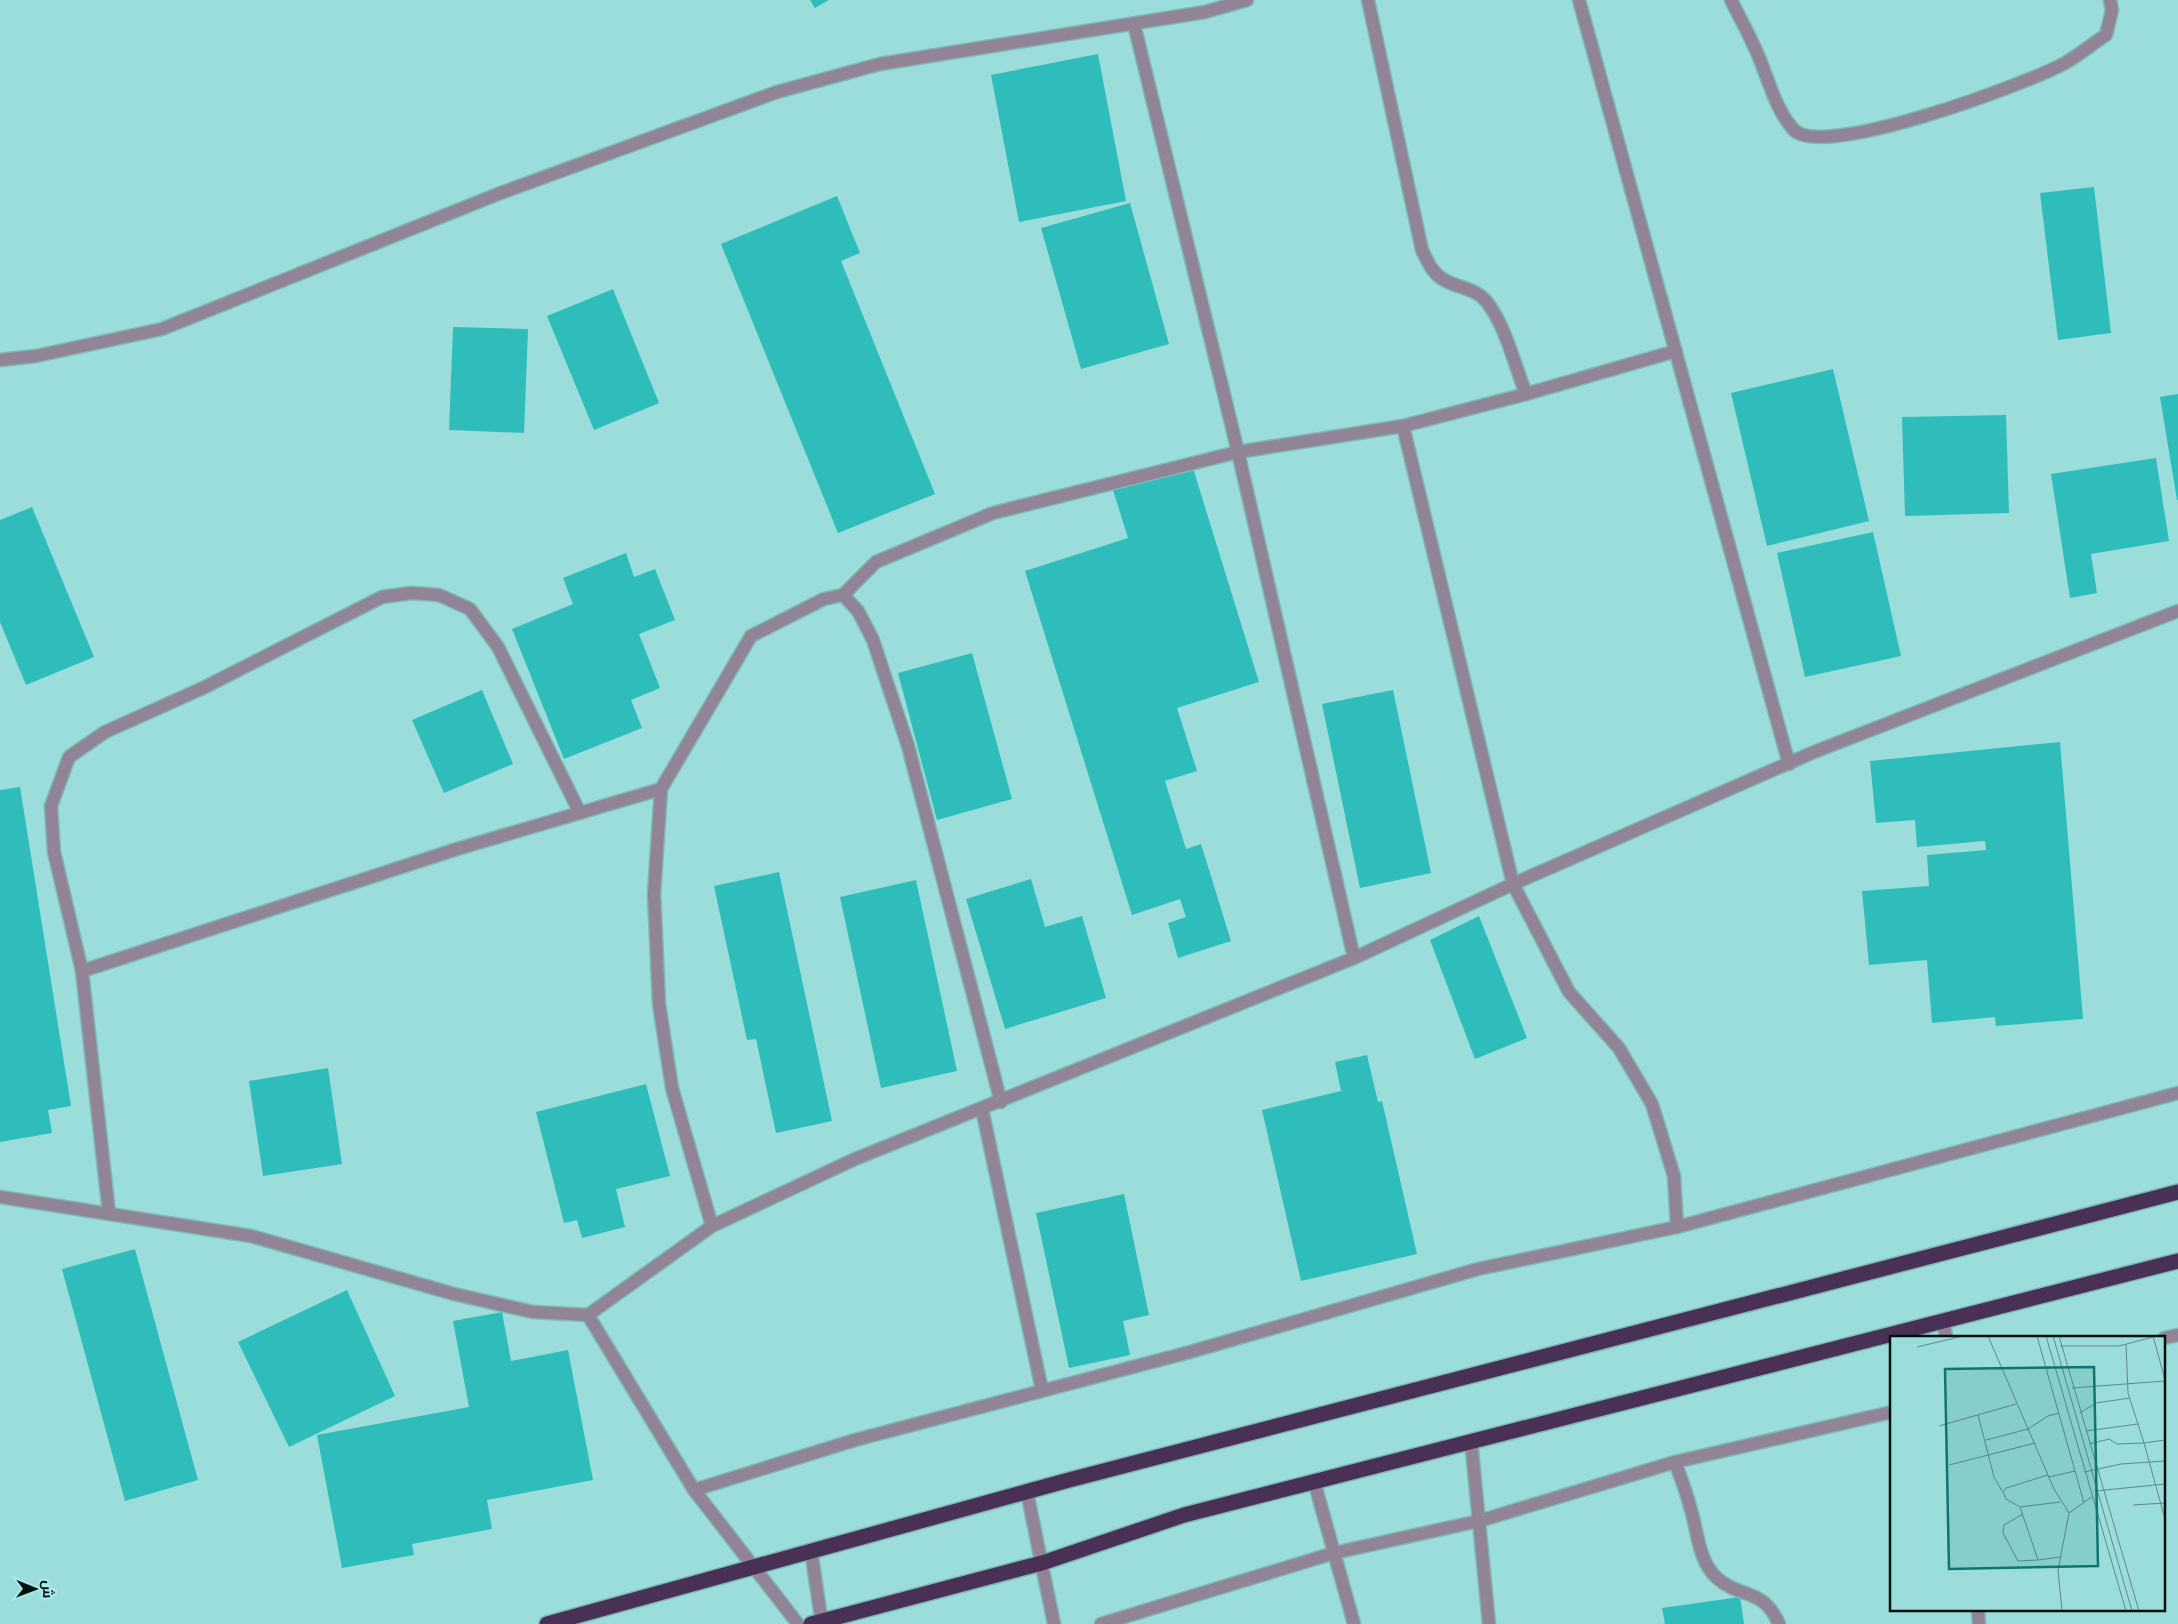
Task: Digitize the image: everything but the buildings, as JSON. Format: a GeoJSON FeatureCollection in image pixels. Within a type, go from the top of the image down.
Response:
{"type":"FeatureCollection","features":[{"type":"Feature","properties":{"kind":"highway"},"geometry":{"type":"LineString","coordinates":[[548,1624],[810,1550],[1027,1492],[2178,1192]]}},
{"type":"Feature","properties":{"kind":"highway"},"geometry":{"type":"LineString","coordinates":[[818,1623],[1042,1563],[1184,1515],[1471,1440],[2178,1261]]}},
{"type":"Feature","properties":{"kind":"street"},"geometry":{"type":"LineString","coordinates":[[0,360],[36,356],[162,329],[498,194],[777,92],[880,64],[1205,12],[1248,0]]}},
{"type":"Feature","properties":{"kind":"street"},"geometry":{"type":"LineString","coordinates":[[1368,0],[1422,250],[1433,270],[1442,279],[1474,291],[1485,301],[1500,325],[1526,394]]}},
{"type":"Feature","properties":{"kind":"street"},"geometry":{"type":"LineString","coordinates":[[1579,0],[1789,764]]}},
{"type":"Feature","properties":{"kind":"street"},"geometry":{"type":"LineString","coordinates":[[1731,0],[1779,106],[1795,131],[1808,137],[1842,137],[1978,99],[2065,63],[2106,35],[2112,10],[2110,0]]}},
{"type":"Feature","properties":{"kind":"street"},"geometry":{"type":"LineString","coordinates":[[1134,24],[1238,452],[1354,958]]}},
{"type":"Feature","properties":{"kind":"street"},"geometry":{"type":"LineString","coordinates":[[712,1226],[672,1088],[659,1004],[654,894],[661,789],[751,636],[824,599],[843,595],[876,562],[993,514],[1238,452],[1403,426],[1526,394],[1676,351]]}},
{"type":"Feature","properties":{"kind":"street"},"geometry":{"type":"LineString","coordinates":[[1403,426],[1513,884],[1568,992],[1620,1048],[1652,1104],[1674,1176],[1677,1227]]}},
{"type":"Feature","properties":{"kind":"street"},"geometry":{"type":"LineString","coordinates":[[109,1212],[82,971],[54,852],[51,806],[69,757],[105,732],[203,688],[382,597],[411,593],[439,595],[470,609],[498,647],[580,813]]}},
{"type":"Feature","properties":{"kind":"street"},"geometry":{"type":"LineString","coordinates":[[843,595],[858,612],[873,640],[908,746],[1001,1102]]}},
{"type":"Feature","properties":{"kind":"street"},"geometry":{"type":"LineString","coordinates":[[0,1197],[109,1212],[252,1236],[454,1294],[533,1312],[588,1315],[712,1226],[855,1159],[1001,1102],[1354,958],[1513,884],[1823,749],[2178,611]]}},
{"type":"Feature","properties":{"kind":"street"},"geometry":{"type":"LineString","coordinates":[[82,971],[457,849],[661,789]]}},
{"type":"Feature","properties":{"kind":"street"},"geometry":{"type":"LineString","coordinates":[[694,1490],[855,1440],[1190,1352],[1478,1269],[1677,1227],[2178,1093]]}},
{"type":"Feature","properties":{"kind":"street"},"geometry":{"type":"LineString","coordinates":[[982,1109],[1042,1390]]}},
{"type":"Feature","properties":{"kind":"street"},"geometry":{"type":"LineString","coordinates":[[588,1315],[694,1490],[798,1624]]}},
{"type":"Feature","properties":{"kind":"street"},"geometry":{"type":"LineString","coordinates":[[1944,1321],[1946,1336]]}},
{"type":"Feature","properties":{"kind":"street"},"geometry":{"type":"LineString","coordinates":[[1101,1624],[1334,1554],[1479,1520],[1676,1462],[1890,1412]]}},
{"type":"Feature","properties":{"kind":"street"},"geometry":{"type":"LineString","coordinates":[[1471,1440],[1490,1624]]}},
{"type":"Feature","properties":{"kind":"street"},"geometry":{"type":"LineString","coordinates":[[1676,1462],[1708,1567],[1717,1578],[1738,1590],[1758,1597],[1774,1612],[1779,1624]]}},
{"type":"Feature","properties":{"kind":"street"},"geometry":{"type":"LineString","coordinates":[[1314,1481],[1354,1624]]}},
{"type":"Feature","properties":{"kind":"street"},"geometry":{"type":"LineString","coordinates":[[1027,1492],[1054,1624]]}},
{"type":"Feature","properties":{"kind":"street"},"geometry":{"type":"LineString","coordinates":[[810,1550],[818,1623]]}}]}
